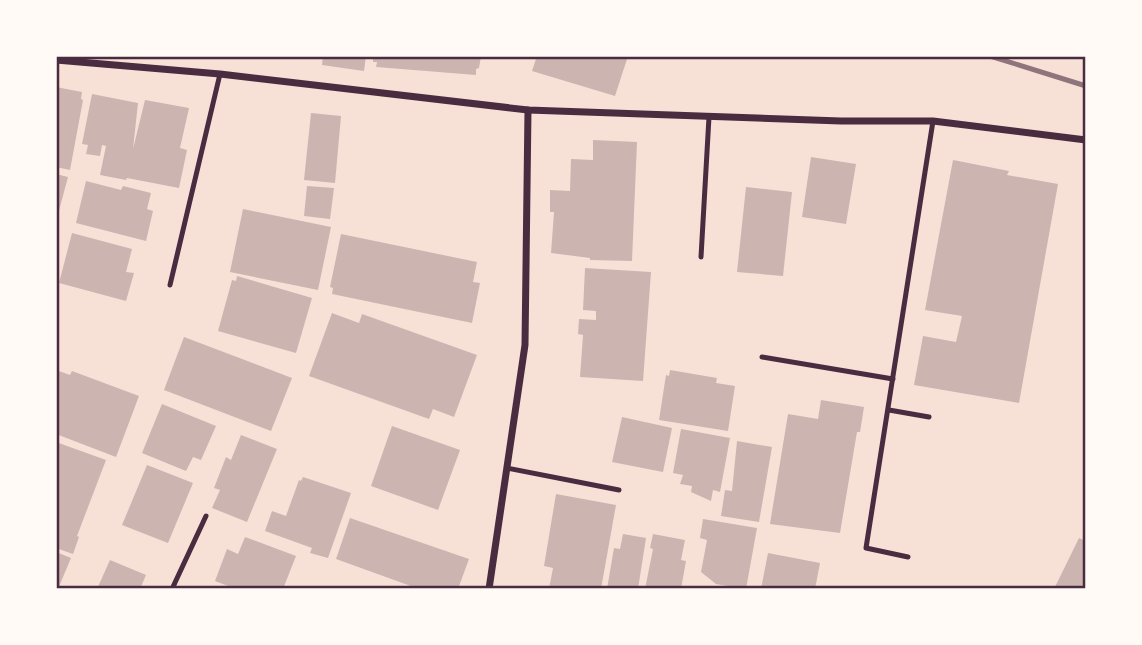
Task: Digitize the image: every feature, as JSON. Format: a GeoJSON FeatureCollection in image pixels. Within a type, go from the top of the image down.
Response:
{"type":"FeatureCollection","features":[{"type":"Feature","properties":{"kind":"street"},"geometry":{"type":"LineString","coordinates":[[56,60],[220,74],[528,110],[841,121],[933,121],[1086,140]]}},
{"type":"Feature","properties":{"kind":"street"},"geometry":{"type":"LineString","coordinates":[[488,589],[525,345],[528,110]]}},
{"type":"Feature","properties":{"kind":"lane"},"geometry":{"type":"LineString","coordinates":[[170,285],[220,74]]}},
{"type":"Feature","properties":{"kind":"lane"},"geometry":{"type":"LineString","coordinates":[[701,257],[709,117]]}},
{"type":"Feature","properties":{"kind":"lane"},"geometry":{"type":"LineString","coordinates":[[908,557],[866,548],[933,121]]}},
{"type":"Feature","properties":{"kind":"lane"},"geometry":{"type":"LineString","coordinates":[[762,357],[894,379]]}},
{"type":"Feature","properties":{"kind":"lane"},"geometry":{"type":"LineString","coordinates":[[889,410],[929,417]]}},
{"type":"Feature","properties":{"kind":"lane"},"geometry":{"type":"LineString","coordinates":[[507,468],[618,490]]}},
{"type":"Feature","properties":{"kind":"lane"},"geometry":{"type":"LineString","coordinates":[[172,589],[205,516]]}},
{"type":"Feature","properties":{"kind":"building"},"geometry":{"type":"Polygon","coordinates":[[[323,56],[366,56],[364,71],[322,65],[323,56]]]}},
{"type":"Feature","properties":{"kind":"building"},"geometry":{"type":"Polygon","coordinates":[[[373,56],[481,56],[476,75],[376,67],[377,62],[373,62],[373,56]]]}},
{"type":"Feature","properties":{"kind":"building"},"geometry":{"type":"Polygon","coordinates":[[[537,56],[628,56],[615,96],[532,71],[537,56]]]}},
{"type":"Feature","properties":{"kind":"building"},"geometry":{"type":"Polygon","coordinates":[[[56,87],[82,92],[83,100],[70,170],[56,167],[56,87]]]}},
{"type":"Feature","properties":{"kind":"building"},"geometry":{"type":"Polygon","coordinates":[[[92,94],[138,103],[133,149],[145,100],[189,108],[180,148],[187,150],[179,188],[100,175],[106,146],[102,145],[100,156],[86,154],[88,145],[82,144],[92,94]]]}},
{"type":"Feature","properties":{"kind":"building"},"geometry":{"type":"Polygon","coordinates":[[[311,113],[341,116],[335,183],[304,180],[311,113]]]}},
{"type":"Feature","properties":{"kind":"building"},"geometry":{"type":"Polygon","coordinates":[[[593,140],[637,142],[632,261],[590,260],[551,253],[554,212],[550,212],[550,190],[570,191],[571,159],[593,160],[593,140]]]}},
{"type":"Feature","properties":{"kind":"building"},"geometry":{"type":"Polygon","coordinates":[[[811,157],[856,164],[846,224],[802,217],[811,157]]]}},
{"type":"Feature","properties":{"kind":"building"},"geometry":{"type":"Polygon","coordinates":[[[953,160],[1009,171],[1007,175],[1058,184],[1019,403],[914,385],[923,336],[956,342],[962,316],[925,310],[953,160]]]}},
{"type":"Feature","properties":{"kind":"building"},"geometry":{"type":"Polygon","coordinates":[[[56,174],[68,177],[57,218],[56,218],[56,174]]]}},
{"type":"Feature","properties":{"kind":"building"},"geometry":{"type":"Polygon","coordinates":[[[86,181],[121,190],[123,186],[151,193],[147,209],[153,211],[146,241],[76,223],[86,181]]]}},
{"type":"Feature","properties":{"kind":"building"},"geometry":{"type":"Polygon","coordinates":[[[307,186],[334,188],[330,219],[304,216],[307,186]]]}},
{"type":"Feature","properties":{"kind":"building"},"geometry":{"type":"Polygon","coordinates":[[[746,187],[792,192],[783,276],[737,272],[746,187]]]}},
{"type":"Feature","properties":{"kind":"building"},"geometry":{"type":"Polygon","coordinates":[[[243,209],[331,227],[318,290],[230,272],[243,209]]]}},
{"type":"Feature","properties":{"kind":"building"},"geometry":{"type":"Polygon","coordinates":[[[72,233],[132,249],[126,272],[134,273],[126,301],[59,283],[72,233]]]}},
{"type":"Feature","properties":{"kind":"building"},"geometry":{"type":"Polygon","coordinates":[[[341,234],[477,262],[473,282],[480,283],[472,323],[332,294],[333,288],[330,287],[341,234]]]}},
{"type":"Feature","properties":{"kind":"building"},"geometry":{"type":"Polygon","coordinates":[[[585,268],[651,272],[643,381],[580,377],[583,335],[578,334],[579,319],[596,320],[596,311],[583,310],[585,268]]]}},
{"type":"Feature","properties":{"kind":"building"},"geometry":{"type":"Polygon","coordinates":[[[237,276],[312,298],[296,353],[218,331],[232,280],[236,281],[237,276]]]}},
{"type":"Feature","properties":{"kind":"building"},"geometry":{"type":"Polygon","coordinates":[[[332,313],[359,323],[362,314],[477,355],[454,417],[433,409],[429,419],[309,376],[332,313]]]}},
{"type":"Feature","properties":{"kind":"building"},"geometry":{"type":"Polygon","coordinates":[[[184,337],[292,378],[271,431],[164,390],[184,337]]]}},
{"type":"Feature","properties":{"kind":"building"},"geometry":{"type":"Polygon","coordinates":[[[56,370],[70,375],[72,371],[139,396],[116,457],[56,434],[56,370]]]}},
{"type":"Feature","properties":{"kind":"building"},"geometry":{"type":"Polygon","coordinates":[[[670,370],[717,378],[716,383],[735,386],[728,431],[659,420],[666,375],[669,376],[670,370]]]}},
{"type":"Feature","properties":{"kind":"building"},"geometry":{"type":"Polygon","coordinates":[[[821,400],[864,407],[860,432],[857,432],[840,533],[770,524],[788,414],[818,419],[821,400]]]}},
{"type":"Feature","properties":{"kind":"building"},"geometry":{"type":"Polygon","coordinates":[[[162,404],[216,426],[201,460],[193,457],[186,471],[142,453],[162,404]]]}},
{"type":"Feature","properties":{"kind":"building"},"geometry":{"type":"Polygon","coordinates":[[[622,417],[672,428],[663,472],[612,462],[622,417]]]}},
{"type":"Feature","properties":{"kind":"building"},"geometry":{"type":"Polygon","coordinates":[[[392,426],[460,450],[438,510],[371,486],[392,426]]]}},
{"type":"Feature","properties":{"kind":"building"},"geometry":{"type":"Polygon","coordinates":[[[681,429],[730,438],[720,492],[713,490],[711,501],[691,492],[692,486],[680,484],[683,475],[673,473],[681,429]]]}},
{"type":"Feature","properties":{"kind":"building"},"geometry":{"type":"Polygon","coordinates":[[[241,435],[277,449],[247,522],[212,508],[220,490],[214,488],[226,457],[231,460],[241,435]]]}},
{"type":"Feature","properties":{"kind":"building"},"geometry":{"type":"Polygon","coordinates":[[[737,441],[772,447],[759,522],[721,516],[725,490],[732,491],[737,441]]]}},
{"type":"Feature","properties":{"kind":"building"},"geometry":{"type":"Polygon","coordinates":[[[56,442],[106,460],[77,536],[79,537],[73,554],[56,548],[56,442]]]}},
{"type":"Feature","properties":{"kind":"building"},"geometry":{"type":"Polygon","coordinates":[[[147,465],[193,483],[168,543],[122,525],[147,465]]]}},
{"type":"Feature","properties":{"kind":"building"},"geometry":{"type":"Polygon","coordinates":[[[303,477],[351,493],[328,558],[310,553],[312,548],[265,531],[272,511],[286,516],[299,480],[303,477]]]}},
{"type":"Feature","properties":{"kind":"building"},"geometry":{"type":"Polygon","coordinates":[[[556,494],[616,505],[601,589],[549,589],[553,568],[544,566],[556,494]]]}},
{"type":"Feature","properties":{"kind":"building"},"geometry":{"type":"Polygon","coordinates":[[[350,518],[469,559],[458,589],[419,589],[336,559],[350,518]]]}},
{"type":"Feature","properties":{"kind":"building"},"geometry":{"type":"Polygon","coordinates":[[[703,519],[757,528],[746,589],[716,584],[701,572],[707,540],[700,538],[703,519]]]}},
{"type":"Feature","properties":{"kind":"building"},"geometry":{"type":"Polygon","coordinates":[[[623,534],[646,538],[638,589],[607,589],[614,548],[620,549],[623,534]]]}},
{"type":"Feature","properties":{"kind":"building"},"geometry":{"type":"Polygon","coordinates":[[[653,534],[685,540],[681,560],[686,561],[681,589],[645,589],[653,549],[650,548],[653,534]]]}},
{"type":"Feature","properties":{"kind":"building"},"geometry":{"type":"Polygon","coordinates":[[[245,537],[296,556],[283,589],[236,589],[215,581],[227,549],[238,554],[245,537]]]}},
{"type":"Feature","properties":{"kind":"building"},"geometry":{"type":"Polygon","coordinates":[[[1079,538],[1086,541],[1086,589],[1054,589],[1079,538]]]}},
{"type":"Feature","properties":{"kind":"building"},"geometry":{"type":"Polygon","coordinates":[[[56,552],[71,558],[58,589],[56,589],[56,552]]]}},
{"type":"Feature","properties":{"kind":"building"},"geometry":{"type":"Polygon","coordinates":[[[768,553],[820,563],[815,589],[761,589],[768,553]]]}},
{"type":"Feature","properties":{"kind":"building"},"geometry":{"type":"Polygon","coordinates":[[[110,560],[146,575],[140,589],[97,589],[110,560]]]}},
{"type":"Feature","properties":{"kind":"railway"},"geometry":{"type":"LineString","coordinates":[[990,56],[1086,86]]}},
{"type":"Feature","properties":{"kind":"railway"},"geometry":{"type":"LineString","coordinates":[[1082,56],[1086,57]]}}]}
